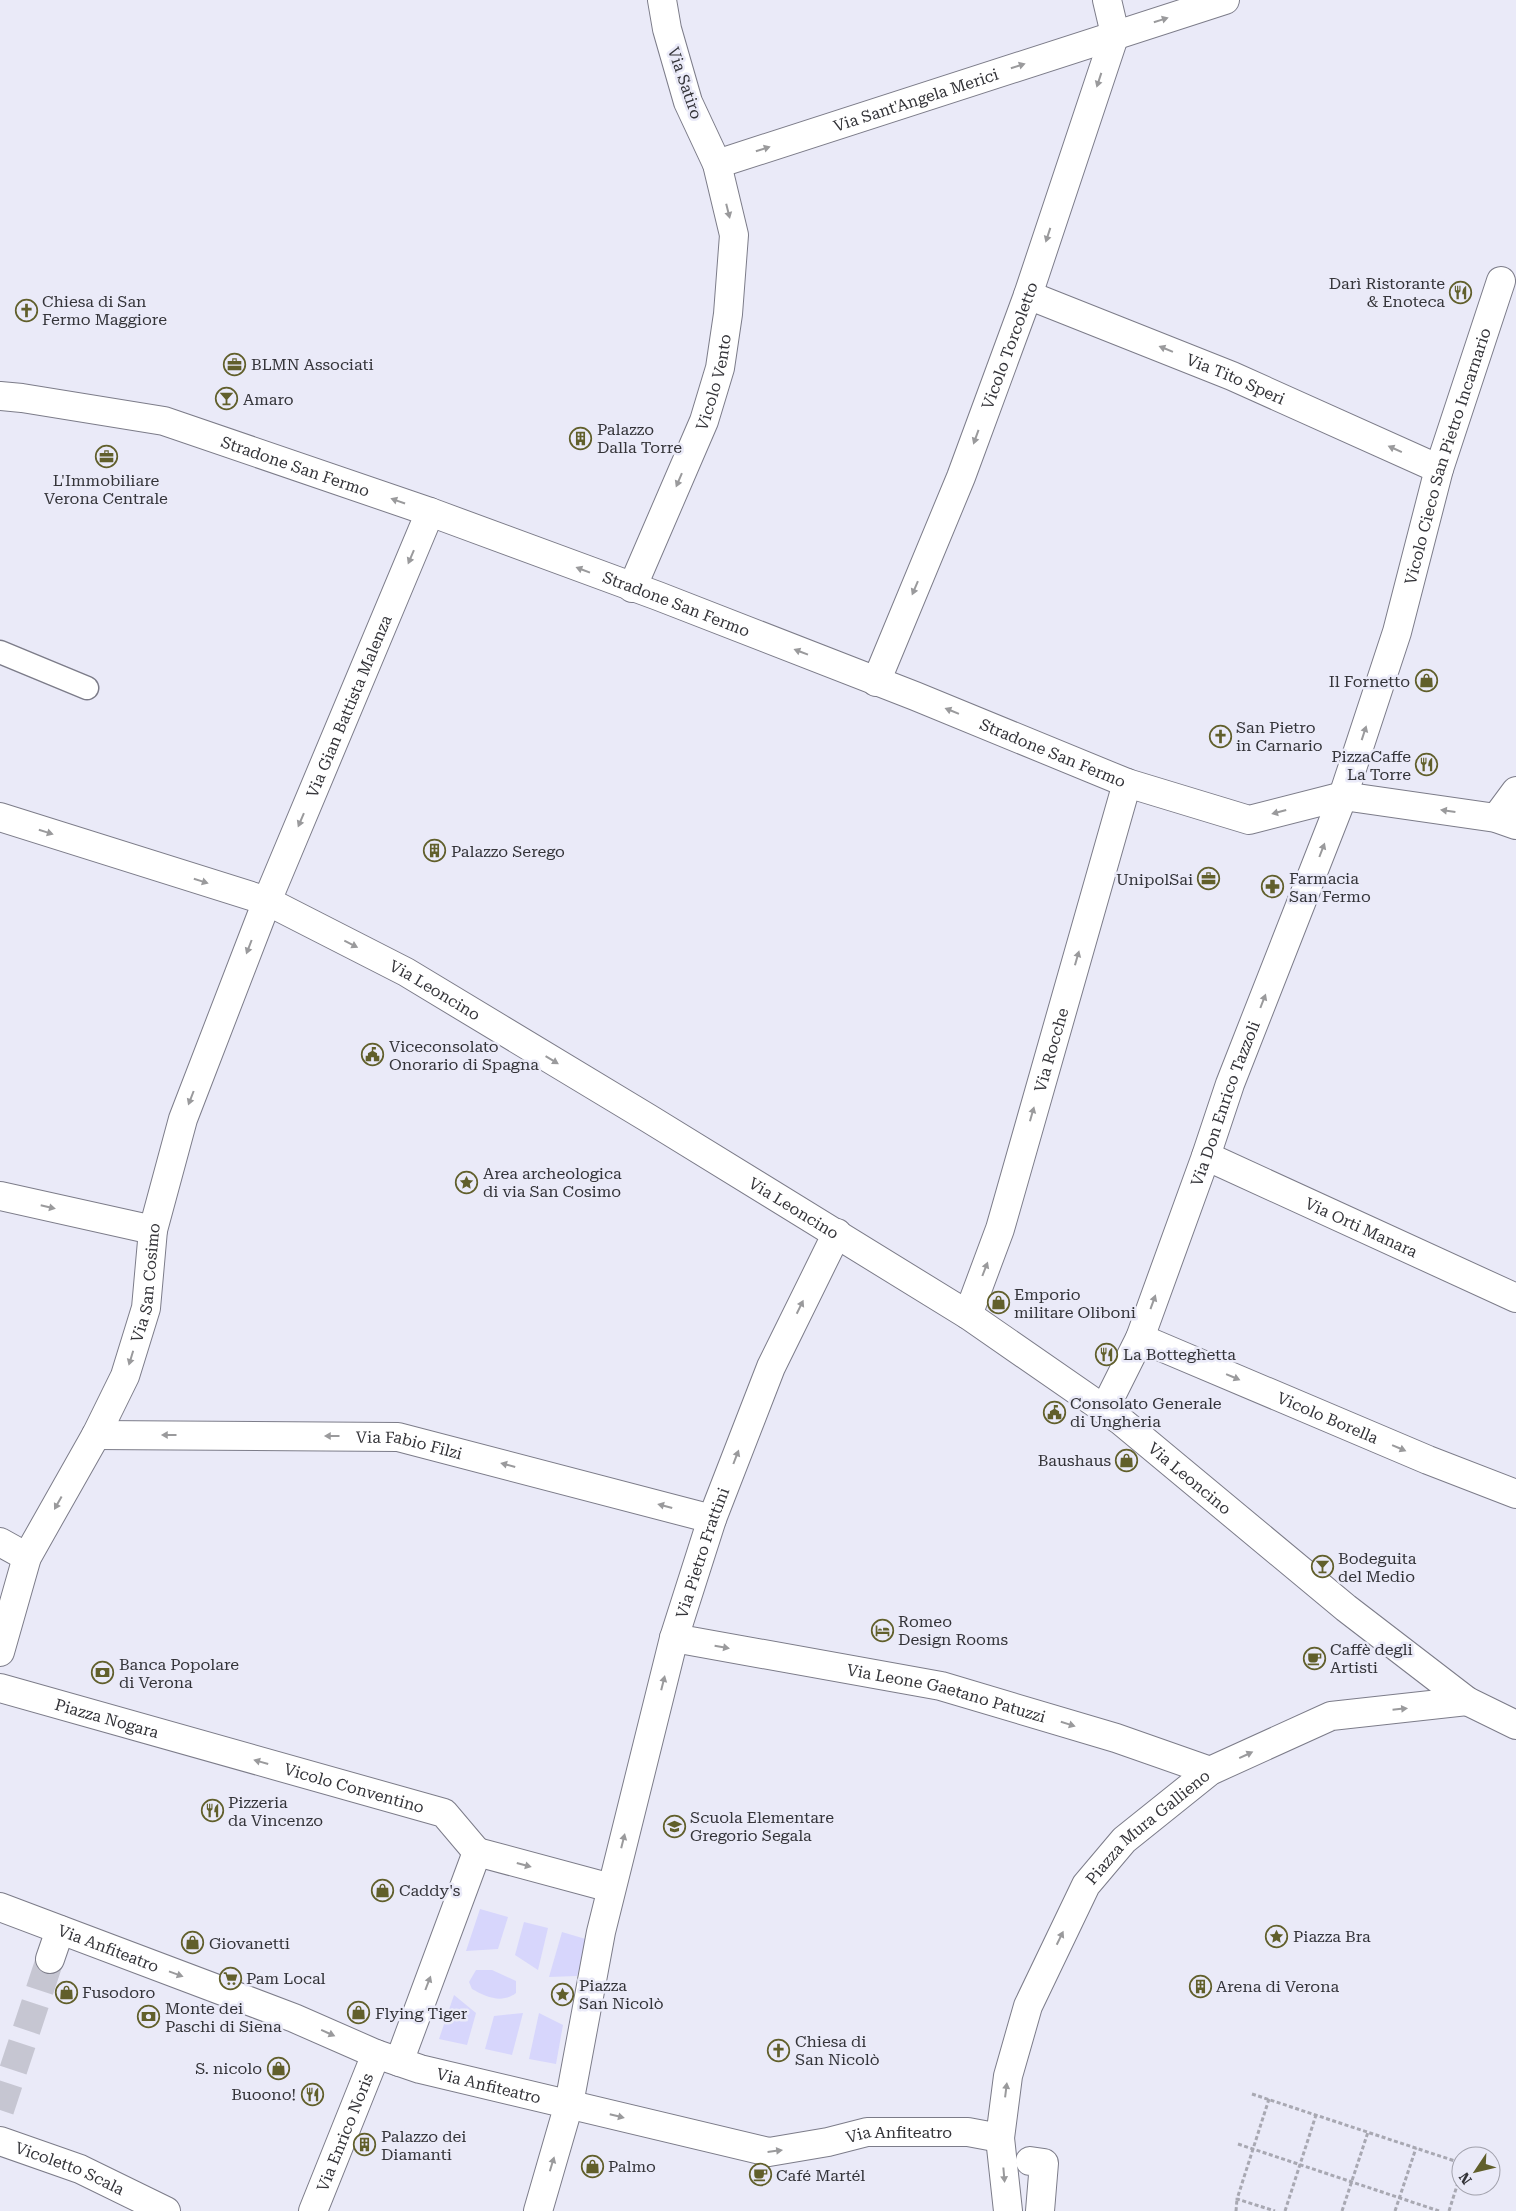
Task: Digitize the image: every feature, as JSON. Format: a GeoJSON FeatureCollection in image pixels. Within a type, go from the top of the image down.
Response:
{"type":"FeatureCollection","features":[{"type":"Feature","properties":{"kind":"street","name":"Via Satiro"},"geometry":{"type":"LineString","coordinates":[[662,0],[667,29],[688,102],[717,164]]}},
{"type":"Feature","properties":{"kind":"street","name":"Vicolo Torcoletto"},"geometry":{"type":"LineString","coordinates":[[876,682],[961,477],[1028,295],[1114,34],[1107,0]]}},
{"type":"Feature","properties":{"kind":"street","name":"Via Sant'Angela Merici"},"geometry":{"type":"LineString","coordinates":[[717,164],[1114,34],[1225,0]]}},
{"type":"Feature","properties":{"kind":"street","name":"Vicolo Vento"},"geometry":{"type":"LineString","coordinates":[[632,588],[704,421],[720,368],[728,314],[734,235],[717,164]]}},
{"type":"Feature","properties":{"kind":"street","name":"Vicolo Cieco San Pietro Incarnario"},"geometry":{"type":"LineString","coordinates":[[1343,796],[1397,632],[1439,469],[1500,281]]}},
{"type":"Feature","properties":{"kind":"street","name":"Via Tito Speri"},"geometry":{"type":"LineString","coordinates":[[1028,295],[1232,376],[1439,469]]}},
{"type":"Feature","properties":{"kind":"street","name":"Stradone San Fermo"},"geometry":{"type":"LineString","coordinates":[[0,396],[164,421],[430,512],[658,596],[915,696],[1127,783],[1249,820],[1343,796]]}},
{"type":"Feature","properties":{"kind":"street","name":"Via Gian Battista Malenza"},"geometry":{"type":"LineString","coordinates":[[267,901],[430,512]]}},
{"type":"Feature","properties":{"kind":"street","name":"Via Rocche"},"geometry":{"type":"LineString","coordinates":[[968,1315],[1000,1229],[1127,783]]}},
{"type":"Feature","properties":{"kind":"street"},"geometry":{"type":"LineString","coordinates":[[1343,796],[1506,822],[1516,791]]}},
{"type":"Feature","properties":{"kind":"street","name":"Via Don Enrico Tazzoli"},"geometry":{"type":"LineString","coordinates":[[1104,1410],[1140,1338],[1230,1084],[1343,796]]}},
{"type":"Feature","properties":{"kind":"street","name":"Via Leoncino"},"geometry":{"type":"LineString","coordinates":[[0,817],[267,901],[406,972],[836,1232],[968,1315],[1121,1421],[1346,1608],[1468,1701],[1516,1724]]}},
{"type":"Feature","properties":{"kind":"street","name":"Via San Cosimo"},"geometry":{"type":"LineString","coordinates":[[0,1652],[27,1557],[96,1435],[125,1376],[146,1308],[153,1230],[183,1119],[267,901]]}},
{"type":"Feature","properties":{"kind":"street","name":"Via Orti Manara"},"geometry":{"type":"LineString","coordinates":[[1206,1156],[1516,1298]]}},
{"type":"Feature","properties":{"kind":"street"},"geometry":{"type":"LineString","coordinates":[[0,1196],[153,1230]]}},
{"type":"Feature","properties":{"kind":"street","name":"Via Pietro Frattini"},"geometry":{"type":"LineString","coordinates":[[611,1888],[674,1638],[712,1518],[771,1368],[836,1232]]}},
{"type":"Feature","properties":{"kind":"street","name":"Vicolo Borella"},"geometry":{"type":"LineString","coordinates":[[1140,1338],[1428,1460],[1516,1494]]}},
{"type":"Feature","properties":{"kind":"street","name":"Via Fabio Filzi"},"geometry":{"type":"LineString","coordinates":[[96,1435],[398,1437],[712,1518]]}},
{"type":"Feature","properties":{"kind":"street"},"geometry":{"type":"LineString","coordinates":[[0,1542],[27,1557]]}},
{"type":"Feature","properties":{"kind":"street","name":"Via Leone Gaetano Patuzzi"},"geometry":{"type":"LineString","coordinates":[[674,1638],[941,1686],[1109,1736],[1210,1772]]}},
{"type":"Feature","properties":{"kind":"street","name":"Piazza Nogara"},"geometry":{"type":"LineString","coordinates":[[0,1688],[214,1748]]}},
{"type":"Feature","properties":{"kind":"street","name":"Piazza Mura Gallieno"},"geometry":{"type":"LineString","coordinates":[[1008,2211],[1000,2138],[1008,2076],[1028,2006],[1086,1884],[1124,1840],[1210,1772],[1330,1716],[1468,1701]]}},
{"type":"Feature","properties":{"kind":"street","name":"Vicolo Conventino"},"geometry":{"type":"LineString","coordinates":[[214,1748],[444,1813],[477,1852]]}},
{"type":"Feature","properties":{"kind":"street"},"geometry":{"type":"LineString","coordinates":[[388,2058],[477,1852],[611,1888],[570,2104],[538,2211]]}},
{"type":"Feature","properties":{"kind":"street","name":"Via Anfiteatro"},"geometry":{"type":"LineString","coordinates":[[0,1907],[294,2018],[388,2058],[420,2069],[769,2152],[828,2142],[867,2132],[968,2132],[1000,2138]]}},
{"type":"Feature","properties":{"kind":"street"},"geometry":{"type":"LineString","coordinates":[[50,1959],[60,1930]]}},
{"type":"Feature","properties":{"kind":"street","name":"Via Enrico Noris"},"geometry":{"type":"LineString","coordinates":[[313,2211],[388,2058]]}},
{"type":"Feature","properties":{"kind":"street","name":"Vicoletto Scala"},"geometry":{"type":"LineString","coordinates":[[0,2141],[80,2169],[166,2211]]}},
{"type":"Feature","properties":{"kind":"street"},"geometry":{"type":"LineString","coordinates":[[1030,2161],[1044,2163],[1040,2211]]}},
{"type":"Feature","properties":{"kind":"lane"},"geometry":{"type":"LineString","coordinates":[[0,652],[87,688]]}},
{"type":"Feature","properties":{"kind":"path"},"geometry":{"type":"LineString","coordinates":[[1252,2094],[1451,2160]]}},
{"type":"Feature","properties":{"kind":"path"},"geometry":{"type":"LineString","coordinates":[[1236,2211],[1237,2198],[1270,2099]]}},
{"type":"Feature","properties":{"kind":"path"},"geometry":{"type":"LineString","coordinates":[[1285,2211],[1316,2115]]}},
{"type":"Feature","properties":{"kind":"path"},"geometry":{"type":"LineString","coordinates":[[1342,2211],[1368,2132]]}},
{"type":"Feature","properties":{"kind":"path"},"geometry":{"type":"LineString","coordinates":[[1238,2144],[1439,2211]]}},
{"type":"Feature","properties":{"kind":"path"},"geometry":{"type":"LineString","coordinates":[[1396,2211],[1416,2148]]}},
{"type":"Feature","properties":{"kind":"path"},"geometry":{"type":"LineString","coordinates":[[1449,2211],[1454,2196]]}},
{"type":"Feature","properties":{"kind":"path"},"geometry":{"type":"LineString","coordinates":[[1237,2198],[1275,2211]]}},
{"type":"Feature","properties":{"kind":"shaded area"},"geometry":{"type":"Polygon","coordinates":[[[480,1909],[508,1917],[498,1949],[466,1951],[480,1909]]]}},
{"type":"Feature","properties":{"kind":"shaded area"},"geometry":{"type":"Polygon","coordinates":[[[524,1922],[548,1928],[538,1970],[515,1955],[524,1922]]]}},
{"type":"Feature","properties":{"kind":"shaded area"},"geometry":{"type":"Polygon","coordinates":[[[562,1932],[589,1940],[577,1976],[549,1977],[562,1932]]]}},
{"type":"Feature","properties":{"kind":"shaded area"},"geometry":{"type":"Polygon","coordinates":[[[476,1970],[492,1970],[516,1981],[516,1993],[500,1999],[488,1997],[472,1989],[469,1982],[476,1970]]]}},
{"type":"Feature","properties":{"kind":"shaded area"},"geometry":{"type":"Polygon","coordinates":[[[454,1995],[476,2013],[467,2045],[439,2039],[454,1995]]]}},
{"type":"Feature","properties":{"kind":"shaded area"},"geometry":{"type":"Polygon","coordinates":[[[523,2013],[512,2055],[485,2049],[494,2016],[523,2013]]]}},
{"type":"Feature","properties":{"kind":"shaded area"},"geometry":{"type":"Polygon","coordinates":[[[539,2013],[563,2025],[556,2064],[529,2059],[539,2013]]]}},
{"type":"Feature","properties":{"kind":"tunnel"},"geometry":{"type":"LineString","coordinates":[[0,2110],[50,1959]]}},
{"type":"Feature","properties":{"kind":"place","name":"Darì Ristorante & Enoteca"},"geometry":{"type":"Point","coordinates":[1461,292]}},
{"type":"Feature","properties":{"kind":"place","name":"Chiesa di San Fermo Maggiore"},"geometry":{"type":"Point","coordinates":[26,310]}},
{"type":"Feature","properties":{"kind":"place","name":"BLMN Associati"},"geometry":{"type":"Point","coordinates":[235,364]}},
{"type":"Feature","properties":{"kind":"place","name":"Amaro"},"geometry":{"type":"Point","coordinates":[227,399]}},
{"type":"Feature","properties":{"kind":"place","name":"Palazzo Dalla Torre"},"geometry":{"type":"Point","coordinates":[581,438]}},
{"type":"Feature","properties":{"kind":"place","name":"L'Immobiliare Verona Centrale"},"geometry":{"type":"Point","coordinates":[106,456]}},
{"type":"Feature","properties":{"kind":"place","name":"Il Fornetto"},"geometry":{"type":"Point","coordinates":[1426,681]}},
{"type":"Feature","properties":{"kind":"place","name":"San Pietro in Carnario"},"geometry":{"type":"Point","coordinates":[1220,736]}},
{"type":"Feature","properties":{"kind":"place","name":"PizzaCaffe La Torre"},"geometry":{"type":"Point","coordinates":[1427,765]}},
{"type":"Feature","properties":{"kind":"place","name":"Palazzo Serego"},"geometry":{"type":"Point","coordinates":[435,851]}},
{"type":"Feature","properties":{"kind":"place","name":"UnipolSai"},"geometry":{"type":"Point","coordinates":[1209,879]}},
{"type":"Feature","properties":{"kind":"place","name":"Farmacia San Fermo"},"geometry":{"type":"Point","coordinates":[1273,887]}},
{"type":"Feature","properties":{"kind":"place","name":"Viceconsolato Onorario di Spagna"},"geometry":{"type":"Point","coordinates":[373,1055]}},
{"type":"Feature","properties":{"kind":"place","name":"Area archeologica di via San Cosimo"},"geometry":{"type":"Point","coordinates":[467,1182]}},
{"type":"Feature","properties":{"kind":"place","name":"Emporio militare Oliboni"},"geometry":{"type":"Point","coordinates":[998,1303]}},
{"type":"Feature","properties":{"kind":"place","name":"La Botteghetta"},"geometry":{"type":"Point","coordinates":[1107,1354]}},
{"type":"Feature","properties":{"kind":"place","name":"Consolato Generale di Ungheria"},"geometry":{"type":"Point","coordinates":[1054,1412]}},
{"type":"Feature","properties":{"kind":"place","name":"Baushaus"},"geometry":{"type":"Point","coordinates":[1127,1460]}},
{"type":"Feature","properties":{"kind":"place","name":"Bodeguita del Medio"},"geometry":{"type":"Point","coordinates":[1322,1567]}},
{"type":"Feature","properties":{"kind":"place","name":"Romeo Design Rooms"},"geometry":{"type":"Point","coordinates":[882,1630]}},
{"type":"Feature","properties":{"kind":"place","name":"Caffè degli Artisti"},"geometry":{"type":"Point","coordinates":[1314,1658]}},
{"type":"Feature","properties":{"kind":"place","name":"Banca Popolare di Verona"},"geometry":{"type":"Point","coordinates":[103,1673]}},
{"type":"Feature","properties":{"kind":"place","name":"Pizzeria da Vincenzo"},"geometry":{"type":"Point","coordinates":[212,1811]}},
{"type":"Feature","properties":{"kind":"place","name":"Scuola Elementare Gregorio Segala"},"geometry":{"type":"Point","coordinates":[674,1826]}},
{"type":"Feature","properties":{"kind":"place","name":"Caddy's"},"geometry":{"type":"Point","coordinates":[383,1890]}},
{"type":"Feature","properties":{"kind":"place","name":"Piazza Bra"},"geometry":{"type":"Point","coordinates":[1277,1936]}},
{"type":"Feature","properties":{"kind":"place","name":"Giovanetti"},"geometry":{"type":"Point","coordinates":[193,1943]}},
{"type":"Feature","properties":{"kind":"place","name":"Pam Local"},"geometry":{"type":"Point","coordinates":[230,1978]}},
{"type":"Feature","properties":{"kind":"place","name":"Arena di Verona"},"geometry":{"type":"Point","coordinates":[1200,1986]}},
{"type":"Feature","properties":{"kind":"place","name":"Fusodoro"},"geometry":{"type":"Point","coordinates":[66,1992]}},
{"type":"Feature","properties":{"kind":"place","name":"Piazza San Nicolò"},"geometry":{"type":"Point","coordinates":[563,1994]}},
{"type":"Feature","properties":{"kind":"place","name":"Flying Tiger"},"geometry":{"type":"Point","coordinates":[359,2013]}},
{"type":"Feature","properties":{"kind":"place","name":"Monte dei Paschi di Siena"},"geometry":{"type":"Point","coordinates":[149,2017]}},
{"type":"Feature","properties":{"kind":"place","name":"Chiesa di San Nicolò"},"geometry":{"type":"Point","coordinates":[779,2050]}},
{"type":"Feature","properties":{"kind":"place","name":"S. nicolo"},"geometry":{"type":"Point","coordinates":[278,2068]}},
{"type":"Feature","properties":{"kind":"place","name":"Buoono!"},"geometry":{"type":"Point","coordinates":[312,2094]}},
{"type":"Feature","properties":{"kind":"place","name":"Palazzo dei Diamanti"},"geometry":{"type":"Point","coordinates":[365,2145]}},
{"type":"Feature","properties":{"kind":"place","name":"Palmo"},"geometry":{"type":"Point","coordinates":[592,2166]}},
{"type":"Feature","properties":{"kind":"place","name":"Café Martél"},"geometry":{"type":"Point","coordinates":[760,2175]}}]}
